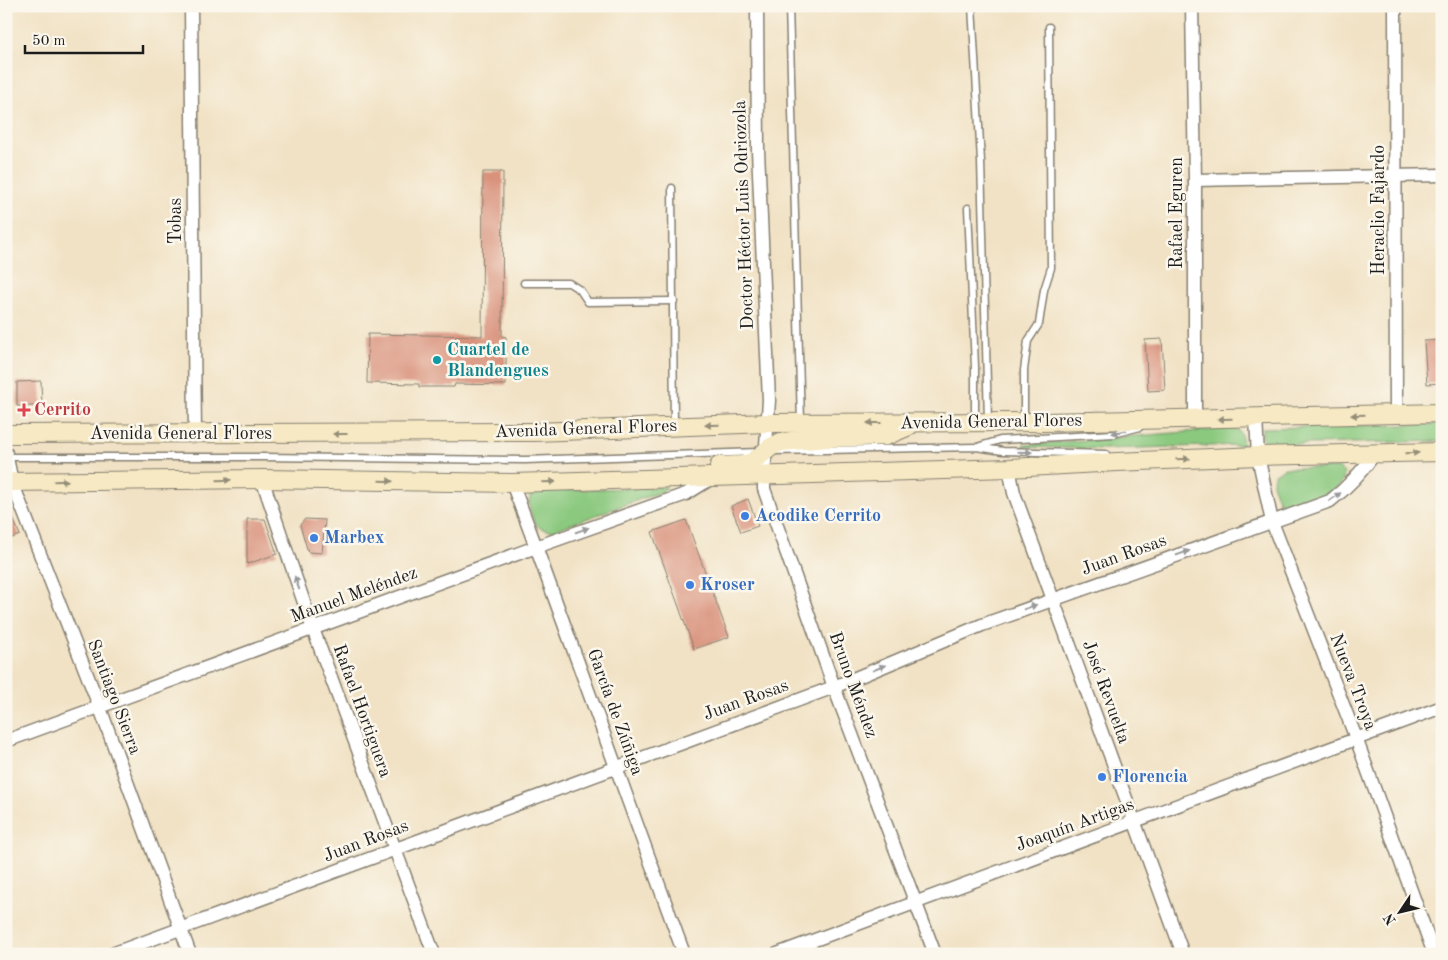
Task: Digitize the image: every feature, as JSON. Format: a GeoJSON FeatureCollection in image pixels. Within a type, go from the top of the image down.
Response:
{"type":"FeatureCollection","features":[{"type":"Feature","properties":{"kind":"main road","name":"Avenida General Flores"},"geometry":{"type":"LineString","coordinates":[[6,434],[535,432],[767,423],[1166,420],[1442,413]]}},
{"type":"Feature","properties":{"kind":"main road"},"geometry":{"type":"LineString","coordinates":[[664,479],[688,467],[742,465],[752,462],[771,447],[781,442],[886,436],[903,427],[919,423]]}},
{"type":"Feature","properties":{"kind":"main road","name":"Avenida General Flores"},"geometry":{"type":"LineString","coordinates":[[9,482],[262,479],[512,483],[1010,468],[1258,456],[1442,452]]}},
{"type":"Feature","properties":{"kind":"street","name":"Tobas"},"geometry":{"type":"LineString","coordinates":[[191,6],[195,434]]}},
{"type":"Feature","properties":{"kind":"street","name":"Doctor Héctor Luis Odriozola"},"geometry":{"type":"LineString","coordinates":[[757,6],[758,150],[769,400],[767,423]]}},
{"type":"Feature","properties":{"kind":"street","name":"Rafael Eguren"},"geometry":{"type":"LineString","coordinates":[[1192,6],[1195,180],[1195,419]]}},
{"type":"Feature","properties":{"kind":"street","name":"Heraclio Fajardo"},"geometry":{"type":"LineString","coordinates":[[1395,6],[1396,414]]}},
{"type":"Feature","properties":{"kind":"street"},"geometry":{"type":"LineString","coordinates":[[1195,180],[1442,175]]}},
{"type":"Feature","properties":{"kind":"street","name":"Nueva Troya"},"geometry":{"type":"LineString","coordinates":[[1256,418],[1258,456],[1272,522],[1356,738],[1434,954]]}},
{"type":"Feature","properties":{"kind":"street","name":"Bruno Méndez"},"geometry":{"type":"LineString","coordinates":[[767,423],[764,489],[834,687],[935,954]]}},
{"type":"Feature","properties":{"kind":"street","name":"Juan Rosas"},"geometry":{"type":"LineString","coordinates":[[112,954],[834,687],[982,625],[1330,501],[1361,473],[1375,454]]}},
{"type":"Feature","properties":{"kind":"street","name":"Santiago Sierra"},"geometry":{"type":"LineString","coordinates":[[7,456],[9,482],[100,708],[190,954]]}},
{"type":"Feature","properties":{"kind":"street","name":"José Revuelta"},"geometry":{"type":"LineString","coordinates":[[1010,468],[1014,493],[1183,954]]}},
{"type":"Feature","properties":{"kind":"street","name":"Manuel Meléndez"},"geometry":{"type":"LineString","coordinates":[[6,741],[686,494],[712,478]]}},
{"type":"Feature","properties":{"kind":"street","name":"Rafael Hortiguera"},"geometry":{"type":"LineString","coordinates":[[262,479],[313,629],[434,954]]}},
{"type":"Feature","properties":{"kind":"street","name":"García de Zúñiga"},"geometry":{"type":"LineString","coordinates":[[512,483],[617,766],[684,954]]}},
{"type":"Feature","properties":{"kind":"street","name":"Joaquín Artigas"},"geometry":{"type":"LineString","coordinates":[[777,954],[1442,707]]}},
{"type":"Feature","properties":{"kind":"lane"},"geometry":{"type":"LineString","coordinates":[[789,6],[801,423]]}},
{"type":"Feature","properties":{"kind":"lane"},"geometry":{"type":"LineString","coordinates":[[972,6],[981,161],[982,421]]}},
{"type":"Feature","properties":{"kind":"lane"},"geometry":{"type":"LineString","coordinates":[[1024,422],[1024,370],[1028,341],[1040,324],[1044,290],[1051,268],[1049,27]]}},
{"type":"Feature","properties":{"kind":"lane"},"geometry":{"type":"LineString","coordinates":[[672,188],[674,426]]}},
{"type":"Feature","properties":{"kind":"lane"},"geometry":{"type":"LineString","coordinates":[[968,208],[975,367],[982,421]]}},
{"type":"Feature","properties":{"kind":"lane"},"geometry":{"type":"LineString","coordinates":[[524,283],[569,283],[580,290],[588,302],[674,301]]}},
{"type":"Feature","properties":{"kind":"lane","name":"Avenida General Flores"},"geometry":{"type":"LineString","coordinates":[[976,447],[1000,440],[1114,434],[1166,420]]}},
{"type":"Feature","properties":{"kind":"lane","name":"Avenida General Flores"},"geometry":{"type":"LineString","coordinates":[[7,456],[525,460],[976,447],[1003,451],[1108,454],[1117,462]]}},
{"type":"Feature","properties":{"kind":"green space"},"geometry":{"type":"Polygon","coordinates":[[[1442,424],[1442,441],[1266,445],[1262,437],[1262,428],[1442,424]]]}},
{"type":"Feature","properties":{"kind":"green space"},"geometry":{"type":"Polygon","coordinates":[[[1235,428],[1240,433],[1243,445],[1105,449],[1022,447],[1023,445],[1235,428]]]}},
{"type":"Feature","properties":{"kind":"green space"},"geometry":{"type":"Polygon","coordinates":[[[1284,468],[1339,468],[1344,473],[1343,480],[1339,486],[1324,495],[1292,505],[1279,502],[1272,484],[1274,475],[1284,468]]]}},
{"type":"Feature","properties":{"kind":"green space"},"geometry":{"type":"Polygon","coordinates":[[[666,487],[666,490],[552,531],[543,529],[534,521],[529,502],[534,491],[666,487]]]}},
{"type":"Feature","properties":{"kind":"building","name":"Cuartel de Blandengues"},"geometry":{"type":"Polygon","coordinates":[[[483,172],[503,172],[502,336],[506,337],[506,385],[455,384],[454,387],[419,387],[419,384],[367,383],[368,334],[482,336],[483,172]]]}},
{"type":"Feature","properties":{"kind":"building"},"geometry":{"type":"Polygon","coordinates":[[[1162,339],[1165,390],[1148,391],[1145,340],[1162,339]]]}},
{"type":"Feature","properties":{"kind":"building"},"geometry":{"type":"Polygon","coordinates":[[[1442,340],[1442,383],[1427,384],[1424,341],[1442,340]]]}},
{"type":"Feature","properties":{"kind":"building"},"geometry":{"type":"Polygon","coordinates":[[[41,381],[42,406],[17,406],[17,382],[41,381]]]}},
{"type":"Feature","properties":{"kind":"building","name":"Acodike Cerrito"},"geometry":{"type":"Polygon","coordinates":[[[748,499],[758,526],[741,532],[731,506],[748,499]]]}},
{"type":"Feature","properties":{"kind":"building"},"geometry":{"type":"Polygon","coordinates":[[[6,502],[20,535],[6,540],[6,502]]]}},
{"type":"Feature","properties":{"kind":"building"},"geometry":{"type":"Polygon","coordinates":[[[247,519],[265,519],[277,554],[247,564],[247,519]]]}},
{"type":"Feature","properties":{"kind":"building","name":"Marbex"},"geometry":{"type":"Polygon","coordinates":[[[305,519],[325,520],[322,553],[308,552],[300,525],[305,519]]]}},
{"type":"Feature","properties":{"kind":"building","name":"Kroser"},"geometry":{"type":"Polygon","coordinates":[[[686,520],[729,637],[694,649],[652,532],[686,520]]]}},
{"type":"Feature","properties":{"kind":"place","name":"Cuartel de Blandengues"},"geometry":{"type":"Point","coordinates":[437,360]}},
{"type":"Feature","properties":{"kind":"place","name":"Cerrito"},"geometry":{"type":"Point","coordinates":[24,410]}},
{"type":"Feature","properties":{"kind":"place","name":"Acodike Cerrito"},"geometry":{"type":"Point","coordinates":[745,516]}},
{"type":"Feature","properties":{"kind":"place","name":"Marbex"},"geometry":{"type":"Point","coordinates":[314,538]}},
{"type":"Feature","properties":{"kind":"place","name":"Kroser"},"geometry":{"type":"Point","coordinates":[690,585]}},
{"type":"Feature","properties":{"kind":"place","name":"Florencia"},"geometry":{"type":"Point","coordinates":[1102,777]}}]}
